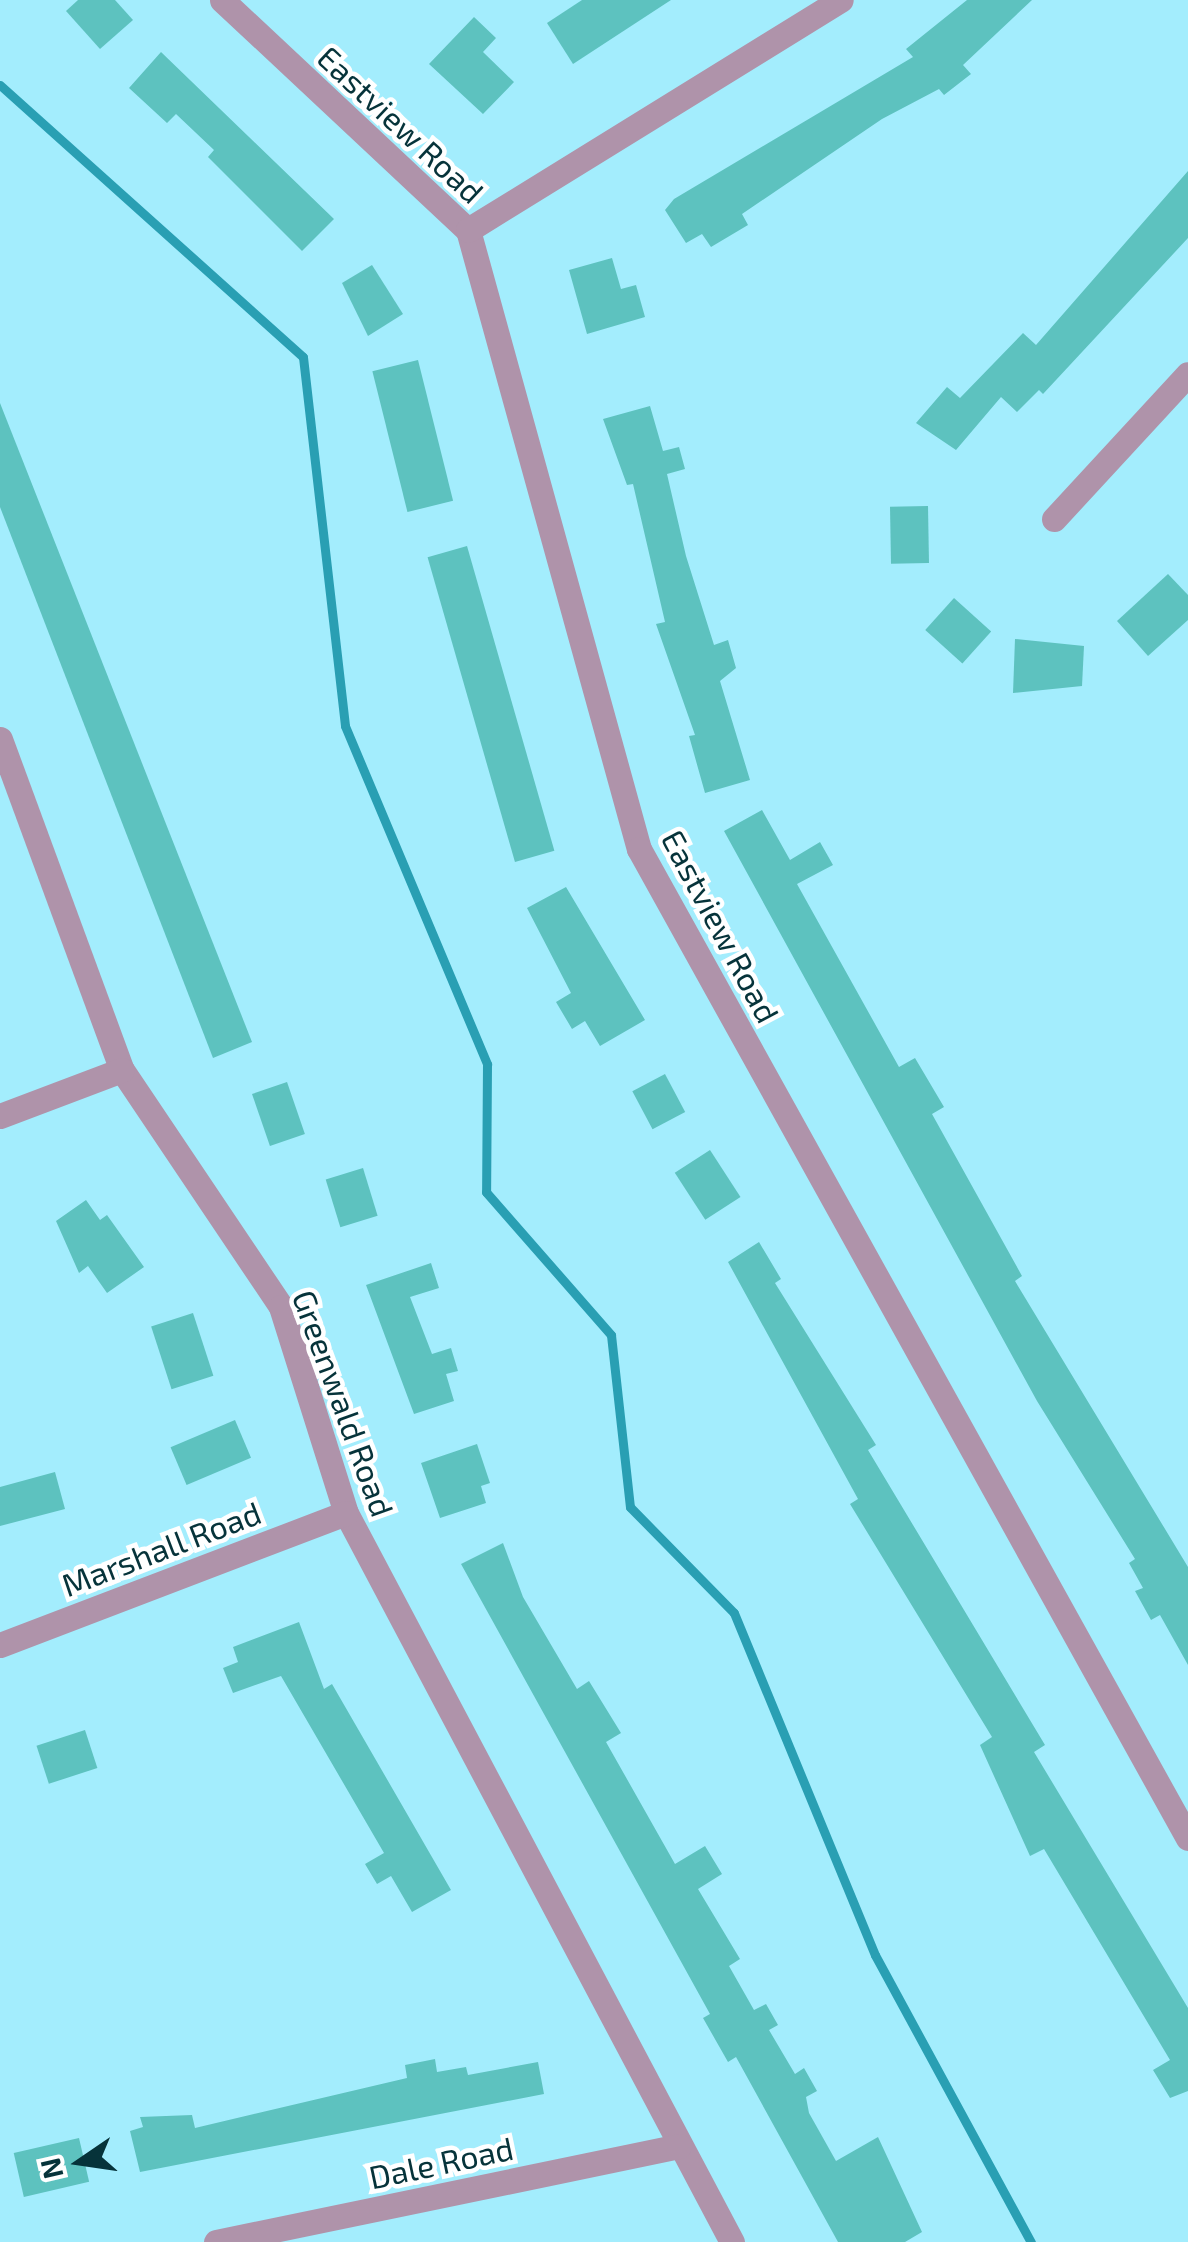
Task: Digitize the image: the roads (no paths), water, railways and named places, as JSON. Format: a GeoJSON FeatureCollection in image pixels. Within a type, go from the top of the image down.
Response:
{"type":"FeatureCollection","features":[{"type":"Feature","properties":{"kind":"street","name":"Eastview Road"},"geometry":{"type":"LineString","coordinates":[[222,0],[468,230],[639,849],[1188,1838]]}},
{"type":"Feature","properties":{"kind":"street"},"geometry":{"type":"LineString","coordinates":[[468,230],[841,0]]}},
{"type":"Feature","properties":{"kind":"street"},"geometry":{"type":"LineString","coordinates":[[1054,518],[1188,374]]}},
{"type":"Feature","properties":{"kind":"street","name":"Greenwald Road"},"geometry":{"type":"LineString","coordinates":[[0,739],[122,1070],[281,1307],[346,1513],[732,2242]]}},
{"type":"Feature","properties":{"kind":"street"},"geometry":{"type":"LineString","coordinates":[[0,1116],[122,1070]]}},
{"type":"Feature","properties":{"kind":"street","name":"Marshall Road"},"geometry":{"type":"LineString","coordinates":[[0,1645],[346,1513]]}},
{"type":"Feature","properties":{"kind":"street","name":"Dale Road"},"geometry":{"type":"LineString","coordinates":[[216,2242],[678,2146]]}},
{"type":"Feature","properties":{"kind":"waterway"},"geometry":{"type":"LineString","coordinates":[[0,85],[303,357],[345,726],[487,1064],[486,1192],[611,1335],[630,1507],[734,1613],[875,1955],[1031,2242]]}}]}
